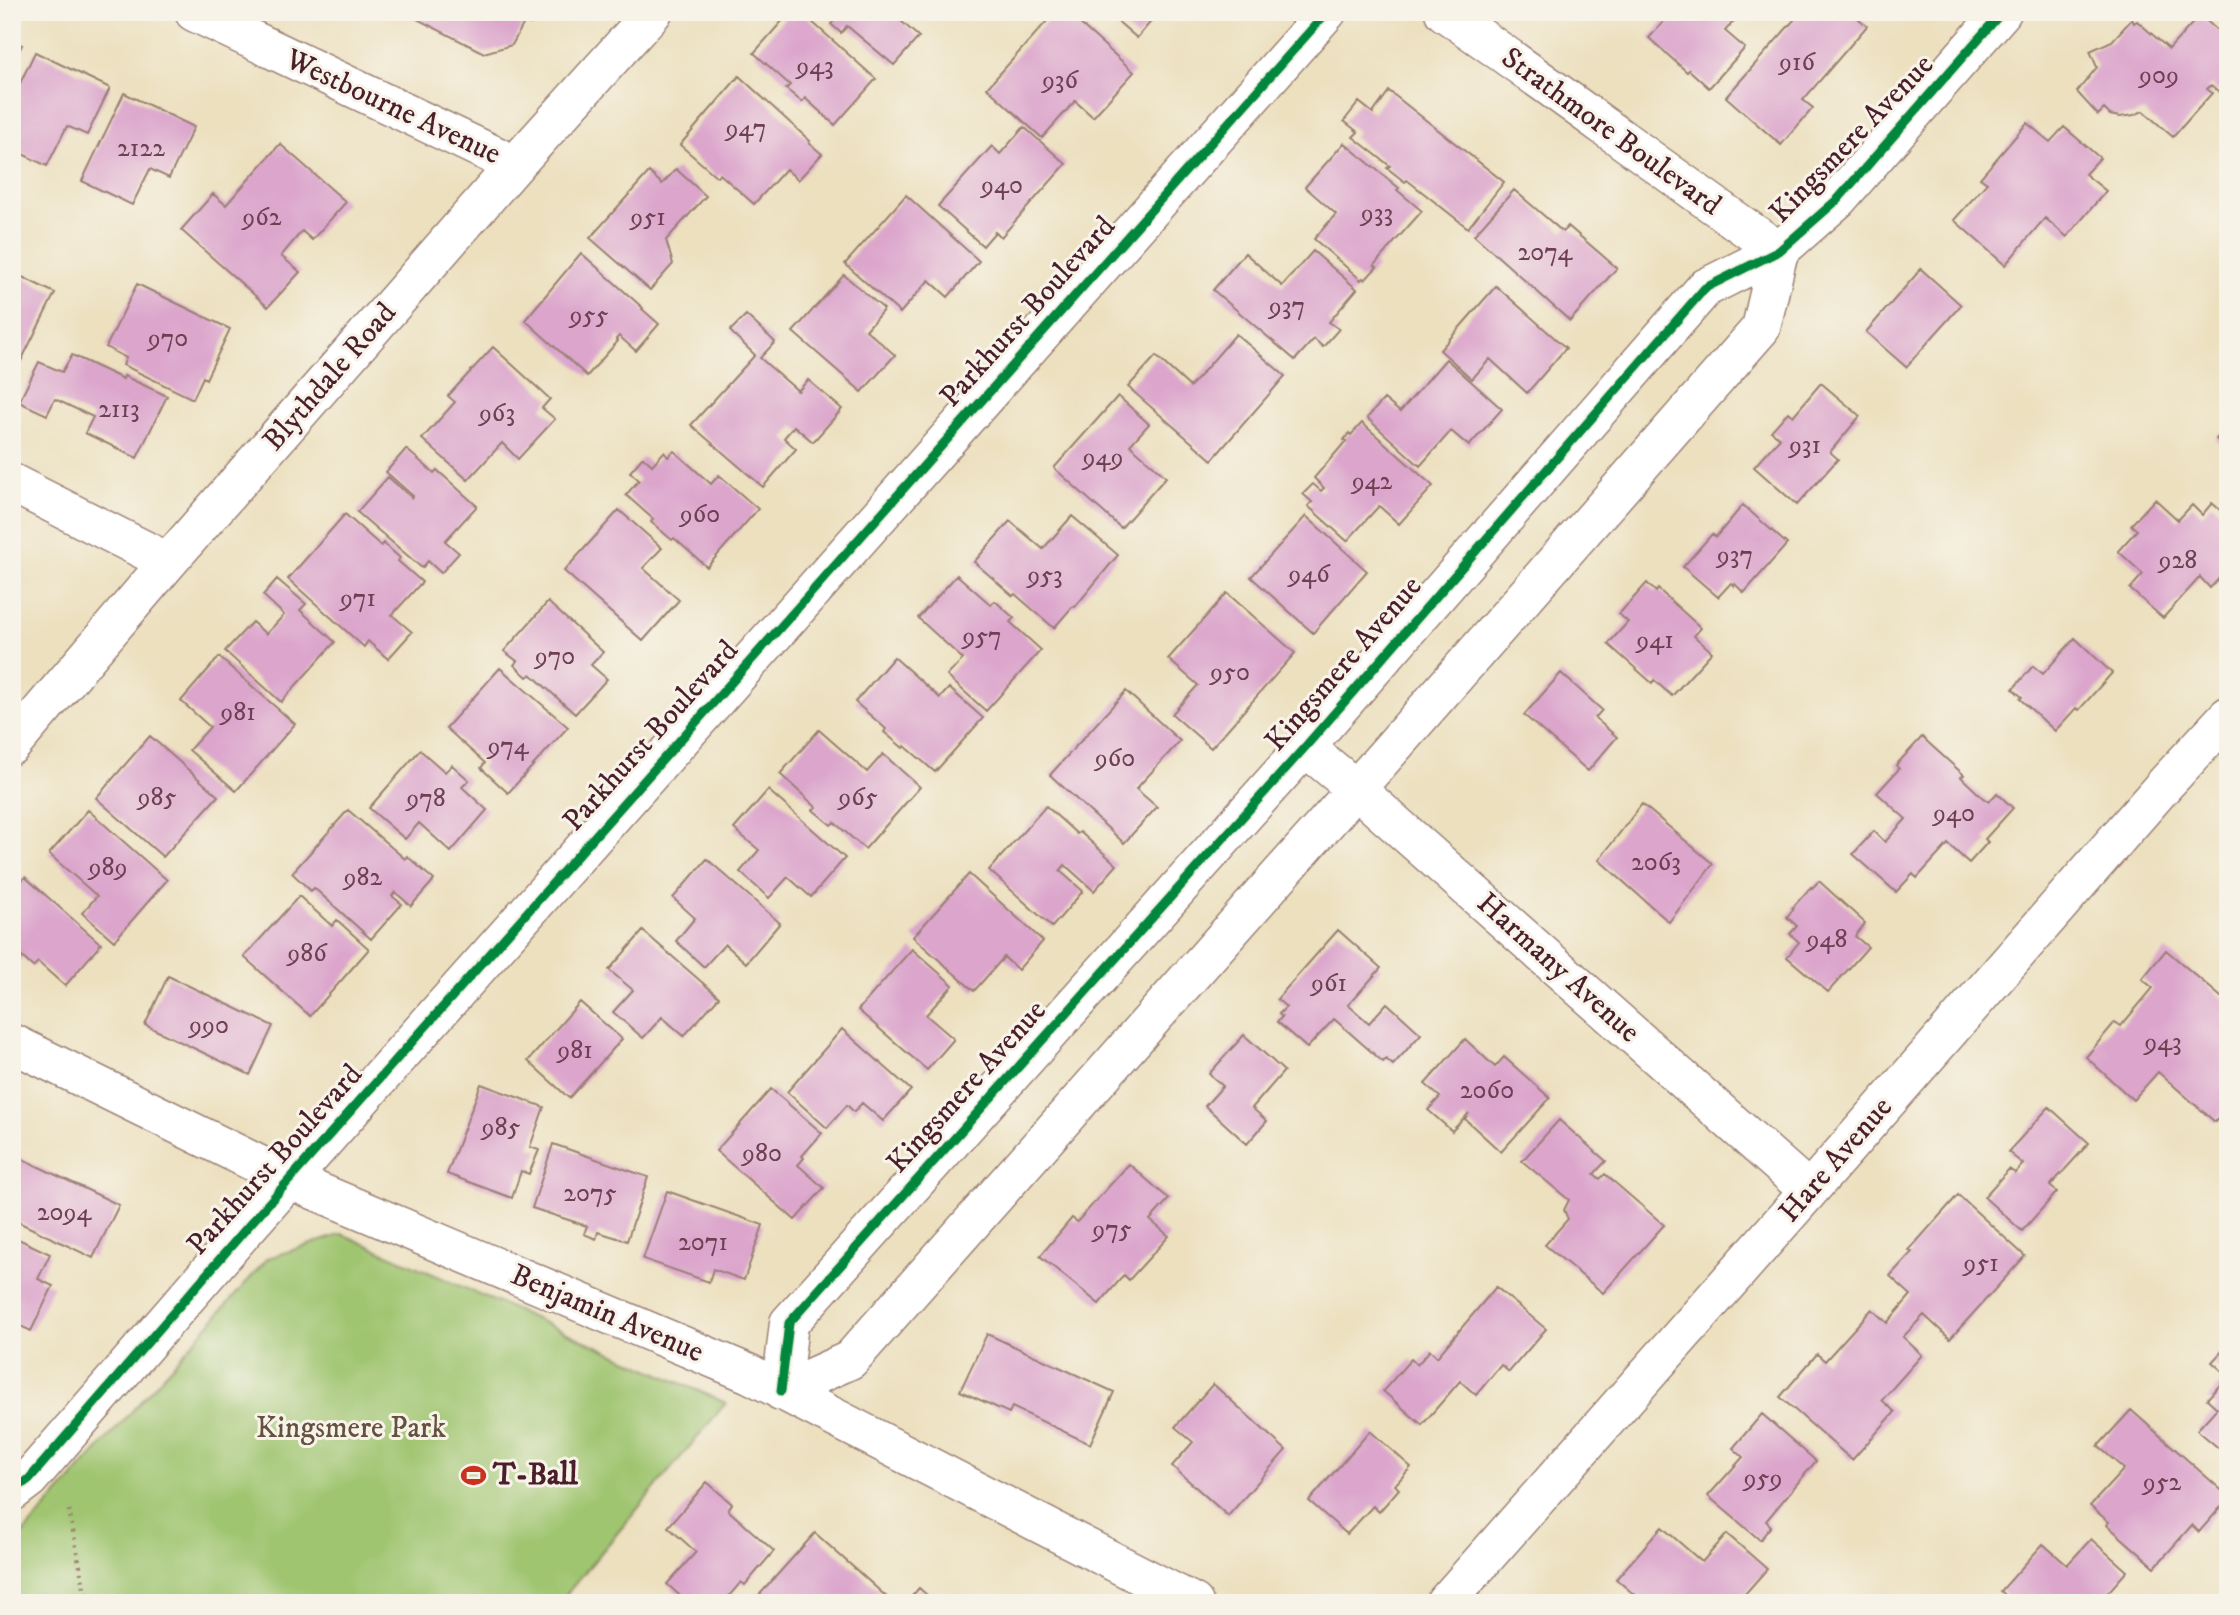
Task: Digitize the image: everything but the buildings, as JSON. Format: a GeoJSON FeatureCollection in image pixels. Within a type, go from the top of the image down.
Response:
{"type":"FeatureCollection","features":[{"type":"Feature","properties":{"kind":"street","name":"Westbourne Avenue"},"geometry":{"type":"LineString","coordinates":[[194,12],[515,165]]}},
{"type":"Feature","properties":{"kind":"street","name":"Blythdale Road"},"geometry":{"type":"LineString","coordinates":[[12,745],[515,165],[653,12]]}},
{"type":"Feature","properties":{"kind":"street","name":"Parkhurst Boulevard"},"geometry":{"type":"LineString","coordinates":[[12,1492],[29,1479],[290,1180],[1327,12]]}},
{"type":"Feature","properties":{"kind":"street","name":"Strathmore Boulevard"},"geometry":{"type":"LineString","coordinates":[[1444,12],[1779,251]]}},
{"type":"Feature","properties":{"kind":"street","name":"Kingsmere Avenue"},"geometry":{"type":"LineString","coordinates":[[781,1391],[789,1323],[1305,747],[1705,288],[1779,251],[1838,199],[2002,12]]}},
{"type":"Feature","properties":{"kind":"street","name":"Kingsmere Avenue"},"geometry":{"type":"LineString","coordinates":[[781,1391],[850,1360],[1761,328],[1779,251]]}},
{"type":"Feature","properties":{"kind":"street"},"geometry":{"type":"LineString","coordinates":[[12,483],[168,562]]}},
{"type":"Feature","properties":{"kind":"street","name":"Hare Avenue"},"geometry":{"type":"LineString","coordinates":[[1445,1603],[2156,794],[2228,716]]}},
{"type":"Feature","properties":{"kind":"street","name":"Harmany Avenue"},"geometry":{"type":"LineString","coordinates":[[1305,747],[1356,789],[1809,1191]]}},
{"type":"Feature","properties":{"kind":"street","name":"Benjamin Avenue"},"geometry":{"type":"LineString","coordinates":[[12,1043],[290,1180],[750,1374],[1194,1603]]}},
{"type":"Feature","properties":{"kind":"path"},"geometry":{"type":"LineString","coordinates":[[69,1510],[87,1603]]}},
{"type":"Feature","properties":{"kind":"green space","name":"Kingsmere Park"},"geometry":{"type":"Polygon","coordinates":[[[342,1234],[726,1403],[559,1603],[12,1603],[12,1546],[268,1258],[342,1234]]]}},
{"type":"Feature","properties":{"kind":"cycle path"},"geometry":{"type":"LineString","coordinates":[[12,1492],[29,1479],[251,1223],[1327,12]]}},
{"type":"Feature","properties":{"kind":"cycle path"},"geometry":{"type":"LineString","coordinates":[[781,1391],[789,1323],[1305,747],[1705,288],[1779,251],[1838,199],[2002,12]]}},
{"type":"Feature","properties":{"kind":"place","name":"T-Ball"},"geometry":{"type":"Point","coordinates":[473,1475]}}]}
